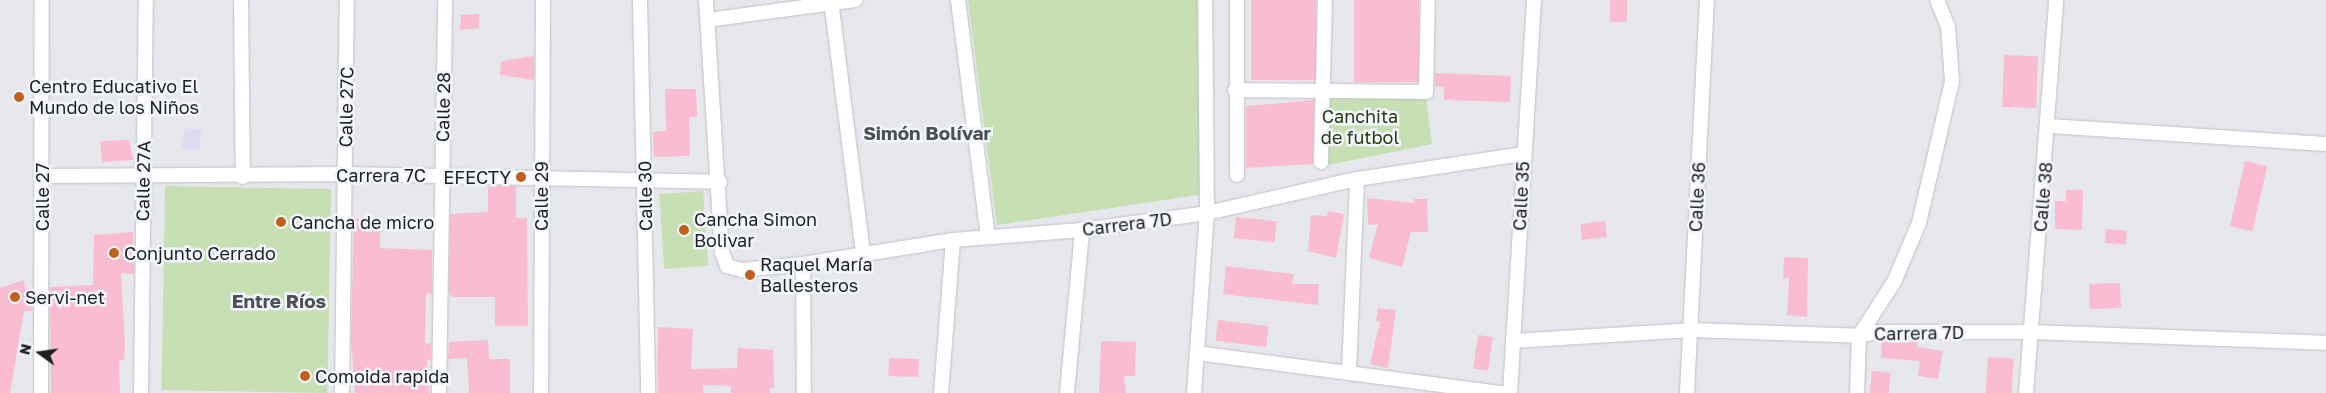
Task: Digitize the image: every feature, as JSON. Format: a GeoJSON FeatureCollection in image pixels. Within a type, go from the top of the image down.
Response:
{"type":"FeatureCollection","features":[{"type":"Feature","properties":{"kind":"street","name":"Calle 27"},"geometry":{"type":"LineString","coordinates":[[41,393],[42,0]]}},
{"type":"Feature","properties":{"kind":"street","name":"Calle 27A"},"geometry":{"type":"LineString","coordinates":[[142,393],[146,0]]}},
{"type":"Feature","properties":{"kind":"street"},"geometry":{"type":"LineString","coordinates":[[241,0],[243,177]]}},
{"type":"Feature","properties":{"kind":"street","name":"Calle 27C"},"geometry":{"type":"LineString","coordinates":[[342,393],[347,0]]}},
{"type":"Feature","properties":{"kind":"street","name":"Calle 28"},"geometry":{"type":"LineString","coordinates":[[439,393],[446,0]]}},
{"type":"Feature","properties":{"kind":"street","name":"Calle 29"},"geometry":{"type":"LineString","coordinates":[[540,393],[543,0]]}},
{"type":"Feature","properties":{"kind":"street","name":"Calle 30"},"geometry":{"type":"LineString","coordinates":[[640,0],[648,393]]}},
{"type":"Feature","properties":{"kind":"street"},"geometry":{"type":"LineString","coordinates":[[706,0],[720,182]]}},
{"type":"Feature","properties":{"kind":"street"},"geometry":{"type":"LineString","coordinates":[[708,20],[856,0]]}},
{"type":"Feature","properties":{"kind":"street"},"geometry":{"type":"LineString","coordinates":[[958,0],[988,237]]}},
{"type":"Feature","properties":{"kind":"street"},"geometry":{"type":"LineString","coordinates":[[1194,393],[1207,213],[1205,0]]}},
{"type":"Feature","properties":{"kind":"street"},"geometry":{"type":"LineString","coordinates":[[1237,0],[1235,90],[1237,175]]}},
{"type":"Feature","properties":{"kind":"street"},"geometry":{"type":"LineString","coordinates":[[1321,162],[1325,0]]}},
{"type":"Feature","properties":{"kind":"street"},"geometry":{"type":"LineString","coordinates":[[1235,90],[1426,92],[1428,0]]}},
{"type":"Feature","properties":{"kind":"street","name":"Calle 35"},"geometry":{"type":"LineString","coordinates":[[1510,393],[1523,154],[1534,0]]}},
{"type":"Feature","properties":{"kind":"street","name":"Calle 36"},"geometry":{"type":"LineString","coordinates":[[1687,393],[1707,0]]}},
{"type":"Feature","properties":{"kind":"street"},"geometry":{"type":"LineString","coordinates":[[1857,393],[1859,336],[1894,282],[1919,223],[1952,81],[1948,27],[1936,0]]}},
{"type":"Feature","properties":{"kind":"street","name":"Calle 38"},"geometry":{"type":"LineString","coordinates":[[2026,393],[2049,126],[2056,0]]}},
{"type":"Feature","properties":{"kind":"street"},"geometry":{"type":"LineString","coordinates":[[831,2],[864,254]]}},
{"type":"Feature","properties":{"kind":"street"},"geometry":{"type":"LineString","coordinates":[[2049,126],[2326,144]]}},
{"type":"Feature","properties":{"kind":"street","name":"Carrera 7D"},"geometry":{"type":"LineString","coordinates":[[720,182],[722,252],[727,266],[742,270],[803,264],[953,240],[1082,230],[1207,213],[1357,180],[1523,154]]}},
{"type":"Feature","properties":{"kind":"street","name":"Carrera 7C"},"geometry":{"type":"LineString","coordinates":[[42,176],[243,177],[345,174],[541,180],[645,179],[720,182]]}},
{"type":"Feature","properties":{"kind":"street"},"geometry":{"type":"LineString","coordinates":[[1349,371],[1357,180]]}},
{"type":"Feature","properties":{"kind":"street"},"geometry":{"type":"LineString","coordinates":[[1067,393],[1082,230]]}},
{"type":"Feature","properties":{"kind":"street"},"geometry":{"type":"LineString","coordinates":[[941,393],[953,240]]}},
{"type":"Feature","properties":{"kind":"street"},"geometry":{"type":"LineString","coordinates":[[803,264],[804,393]]}},
{"type":"Feature","properties":{"kind":"street","name":"Carrera 7D"},"geometry":{"type":"LineString","coordinates":[[1513,341],[1691,330],[1859,336],[1876,332],[2031,332],[2326,343]]}},
{"type":"Feature","properties":{"kind":"street"},"geometry":{"type":"LineString","coordinates":[[1197,353],[1349,371],[1502,393]]}},
{"type":"Feature","properties":{"kind":"shaded area"},"geometry":{"type":"Polygon","coordinates":[[[185,128],[202,130],[199,149],[182,149],[185,128]]]}},
{"type":"Feature","properties":{"kind":"green space"},"geometry":{"type":"Polygon","coordinates":[[[968,0],[1213,0],[1211,193],[997,225],[968,0]]]}},
{"type":"Feature","properties":{"kind":"green space","name":"Canchita de futbol"},"geometry":{"type":"Polygon","coordinates":[[[1330,96],[1426,98],[1432,144],[1328,165],[1330,96]]]}},
{"type":"Feature","properties":{"kind":"green space"},"geometry":{"type":"Polygon","coordinates":[[[165,186],[331,189],[327,393],[161,390],[165,186]]]}},
{"type":"Feature","properties":{"kind":"green space","name":"Cancha Simon Bolivar"},"geometry":{"type":"Polygon","coordinates":[[[703,191],[708,266],[664,269],[659,194],[703,191]]]}},
{"type":"Feature","properties":{"kind":"building"},"geometry":{"type":"Polygon","coordinates":[[[1251,0],[1316,0],[1316,80],[1251,80],[1251,0]]]}},
{"type":"Feature","properties":{"kind":"building"},"geometry":{"type":"Polygon","coordinates":[[[1354,0],[1419,0],[1419,82],[1354,82],[1354,0]]]}},
{"type":"Feature","properties":{"kind":"building"},"geometry":{"type":"Polygon","coordinates":[[[1610,0],[1627,0],[1627,22],[1610,22],[1610,0]]]}},
{"type":"Feature","properties":{"kind":"building"},"geometry":{"type":"Polygon","coordinates":[[[479,14],[479,28],[460,30],[461,15],[479,14]]]}},
{"type":"Feature","properties":{"kind":"building"},"geometry":{"type":"Polygon","coordinates":[[[2004,55],[2038,56],[2036,108],[2002,107],[2004,55]]]}},
{"type":"Feature","properties":{"kind":"building"},"geometry":{"type":"Polygon","coordinates":[[[534,56],[534,80],[500,75],[501,61],[534,56]]]}},
{"type":"Feature","properties":{"kind":"building"},"geometry":{"type":"Polygon","coordinates":[[[1435,73],[1511,76],[1510,102],[1444,100],[1444,87],[1435,86],[1435,73]]]}},
{"type":"Feature","properties":{"kind":"building"},"geometry":{"type":"Polygon","coordinates":[[[665,89],[696,89],[697,117],[689,117],[690,156],[654,157],[653,132],[666,131],[665,89]]]}},
{"type":"Feature","properties":{"kind":"building"},"geometry":{"type":"Polygon","coordinates":[[[1314,100],[1313,164],[1246,168],[1246,106],[1314,100]]]}},
{"type":"Feature","properties":{"kind":"building"},"geometry":{"type":"Polygon","coordinates":[[[129,140],[133,160],[102,162],[100,141],[129,140]]]}},
{"type":"Feature","properties":{"kind":"building"},"geometry":{"type":"Polygon","coordinates":[[[2245,161],[2267,166],[2252,231],[2230,226],[2245,161]]]}},
{"type":"Feature","properties":{"kind":"building"},"geometry":{"type":"Polygon","coordinates":[[[488,186],[516,186],[516,218],[527,218],[528,326],[495,326],[495,297],[453,297],[449,294],[450,214],[488,212],[488,186]]]}},
{"type":"Feature","properties":{"kind":"building"},"geometry":{"type":"Polygon","coordinates":[[[2066,190],[2083,190],[2082,230],[2055,229],[2055,201],[2066,201],[2066,190]]]}},
{"type":"Feature","properties":{"kind":"building"},"geometry":{"type":"Polygon","coordinates":[[[1367,198],[1414,203],[1414,199],[1427,199],[1428,232],[1411,232],[1402,267],[1369,258],[1378,224],[1368,225],[1367,198]]]}},
{"type":"Feature","properties":{"kind":"building"},"geometry":{"type":"Polygon","coordinates":[[[1328,211],[1344,214],[1336,258],[1308,251],[1311,215],[1327,216],[1328,211]]]}},
{"type":"Feature","properties":{"kind":"building"},"geometry":{"type":"Polygon","coordinates":[[[1236,217],[1277,221],[1275,242],[1234,238],[1236,217]]]}},
{"type":"Feature","properties":{"kind":"building"},"geometry":{"type":"Polygon","coordinates":[[[354,219],[380,220],[380,248],[432,250],[432,294],[426,293],[425,344],[431,343],[431,360],[427,360],[429,393],[355,393],[351,339],[354,219]]]}},
{"type":"Feature","properties":{"kind":"building"},"geometry":{"type":"Polygon","coordinates":[[[1605,221],[1607,237],[1582,240],[1580,224],[1605,221]]]}},
{"type":"Feature","properties":{"kind":"building"},"geometry":{"type":"Polygon","coordinates":[[[2106,229],[2127,231],[2126,245],[2105,243],[2106,229]]]}},
{"type":"Feature","properties":{"kind":"building"},"geometry":{"type":"Polygon","coordinates":[[[133,232],[134,274],[121,273],[125,346],[124,360],[119,361],[120,393],[51,393],[50,287],[93,285],[94,235],[133,232]]]}},
{"type":"Feature","properties":{"kind":"building"},"geometry":{"type":"Polygon","coordinates":[[[1784,257],[1808,258],[1807,317],[1787,315],[1789,278],[1783,278],[1784,257]]]}},
{"type":"Feature","properties":{"kind":"building"},"geometry":{"type":"Polygon","coordinates":[[[1226,266],[1294,274],[1292,284],[1319,284],[1318,305],[1223,294],[1226,266]]]}},
{"type":"Feature","properties":{"kind":"building"},"geometry":{"type":"Polygon","coordinates":[[[24,280],[25,289],[33,288],[32,311],[24,311],[10,393],[0,393],[0,288],[24,280]]]}},
{"type":"Feature","properties":{"kind":"building"},"geometry":{"type":"Polygon","coordinates":[[[2120,283],[2121,308],[2090,309],[2089,284],[2120,283]]]}},
{"type":"Feature","properties":{"kind":"building"},"geometry":{"type":"Polygon","coordinates":[[[1378,308],[1396,310],[1388,368],[1370,364],[1380,322],[1376,321],[1378,308]]]}},
{"type":"Feature","properties":{"kind":"building"},"geometry":{"type":"Polygon","coordinates":[[[1218,320],[1269,326],[1266,347],[1215,341],[1218,320]]]}},
{"type":"Feature","properties":{"kind":"building"},"geometry":{"type":"Polygon","coordinates":[[[658,327],[693,329],[691,369],[737,368],[738,348],[773,350],[774,388],[770,388],[770,393],[731,393],[731,386],[703,385],[703,393],[658,393],[658,327]]]}},
{"type":"Feature","properties":{"kind":"building"},"geometry":{"type":"Polygon","coordinates":[[[1478,335],[1493,337],[1488,371],[1473,369],[1478,335]]]}},
{"type":"Feature","properties":{"kind":"building"},"geometry":{"type":"Polygon","coordinates":[[[488,340],[489,359],[510,359],[510,393],[469,393],[467,358],[448,359],[449,342],[488,340]]]}},
{"type":"Feature","properties":{"kind":"building"},"geometry":{"type":"Polygon","coordinates":[[[1101,341],[1136,342],[1135,376],[1124,376],[1126,393],[1099,393],[1101,341]]]}},
{"type":"Feature","properties":{"kind":"building"},"geometry":{"type":"Polygon","coordinates":[[[1882,341],[1917,342],[1917,347],[1943,351],[1938,379],[1918,376],[1920,361],[1881,358],[1882,341]]]}},
{"type":"Feature","properties":{"kind":"building"},"geometry":{"type":"Polygon","coordinates":[[[1988,357],[2014,359],[2012,393],[1985,393],[1988,357]]]}},
{"type":"Feature","properties":{"kind":"building"},"geometry":{"type":"Polygon","coordinates":[[[889,358],[919,359],[918,377],[888,376],[889,358]]]}},
{"type":"Feature","properties":{"kind":"building"},"geometry":{"type":"Polygon","coordinates":[[[1872,371],[1891,373],[1889,393],[1870,393],[1872,371]]]}},
{"type":"Feature","properties":{"kind":"place","name":"Centro Educativo El Mundo de los Niños"},"geometry":{"type":"Point","coordinates":[19,97]}},
{"type":"Feature","properties":{"kind":"place","name":"EFECTY"},"geometry":{"type":"Point","coordinates":[521,177]}},
{"type":"Feature","properties":{"kind":"place","name":"Cancha de micro"},"geometry":{"type":"Point","coordinates":[281,222]}},
{"type":"Feature","properties":{"kind":"place","name":"Cancha Simon Bolivar"},"geometry":{"type":"Point","coordinates":[684,230]}},
{"type":"Feature","properties":{"kind":"place","name":"Conjunto Cerrado"},"geometry":{"type":"Point","coordinates":[114,253]}},
{"type":"Feature","properties":{"kind":"place","name":"Raquel María Ballesteros"},"geometry":{"type":"Point","coordinates":[750,275]}},
{"type":"Feature","properties":{"kind":"place","name":"Servi-net"},"geometry":{"type":"Point","coordinates":[15,297]}},
{"type":"Feature","properties":{"kind":"place","name":"Comoida rapida"},"geometry":{"type":"Point","coordinates":[305,376]}},
{"type":"Feature","properties":{"kind":"district","name":"Simón Bolívar"},"geometry":{"type":"Point","coordinates":[927,133]}},
{"type":"Feature","properties":{"kind":"district","name":"Entre Ríos"},"geometry":{"type":"Point","coordinates":[279,301]}}]}
